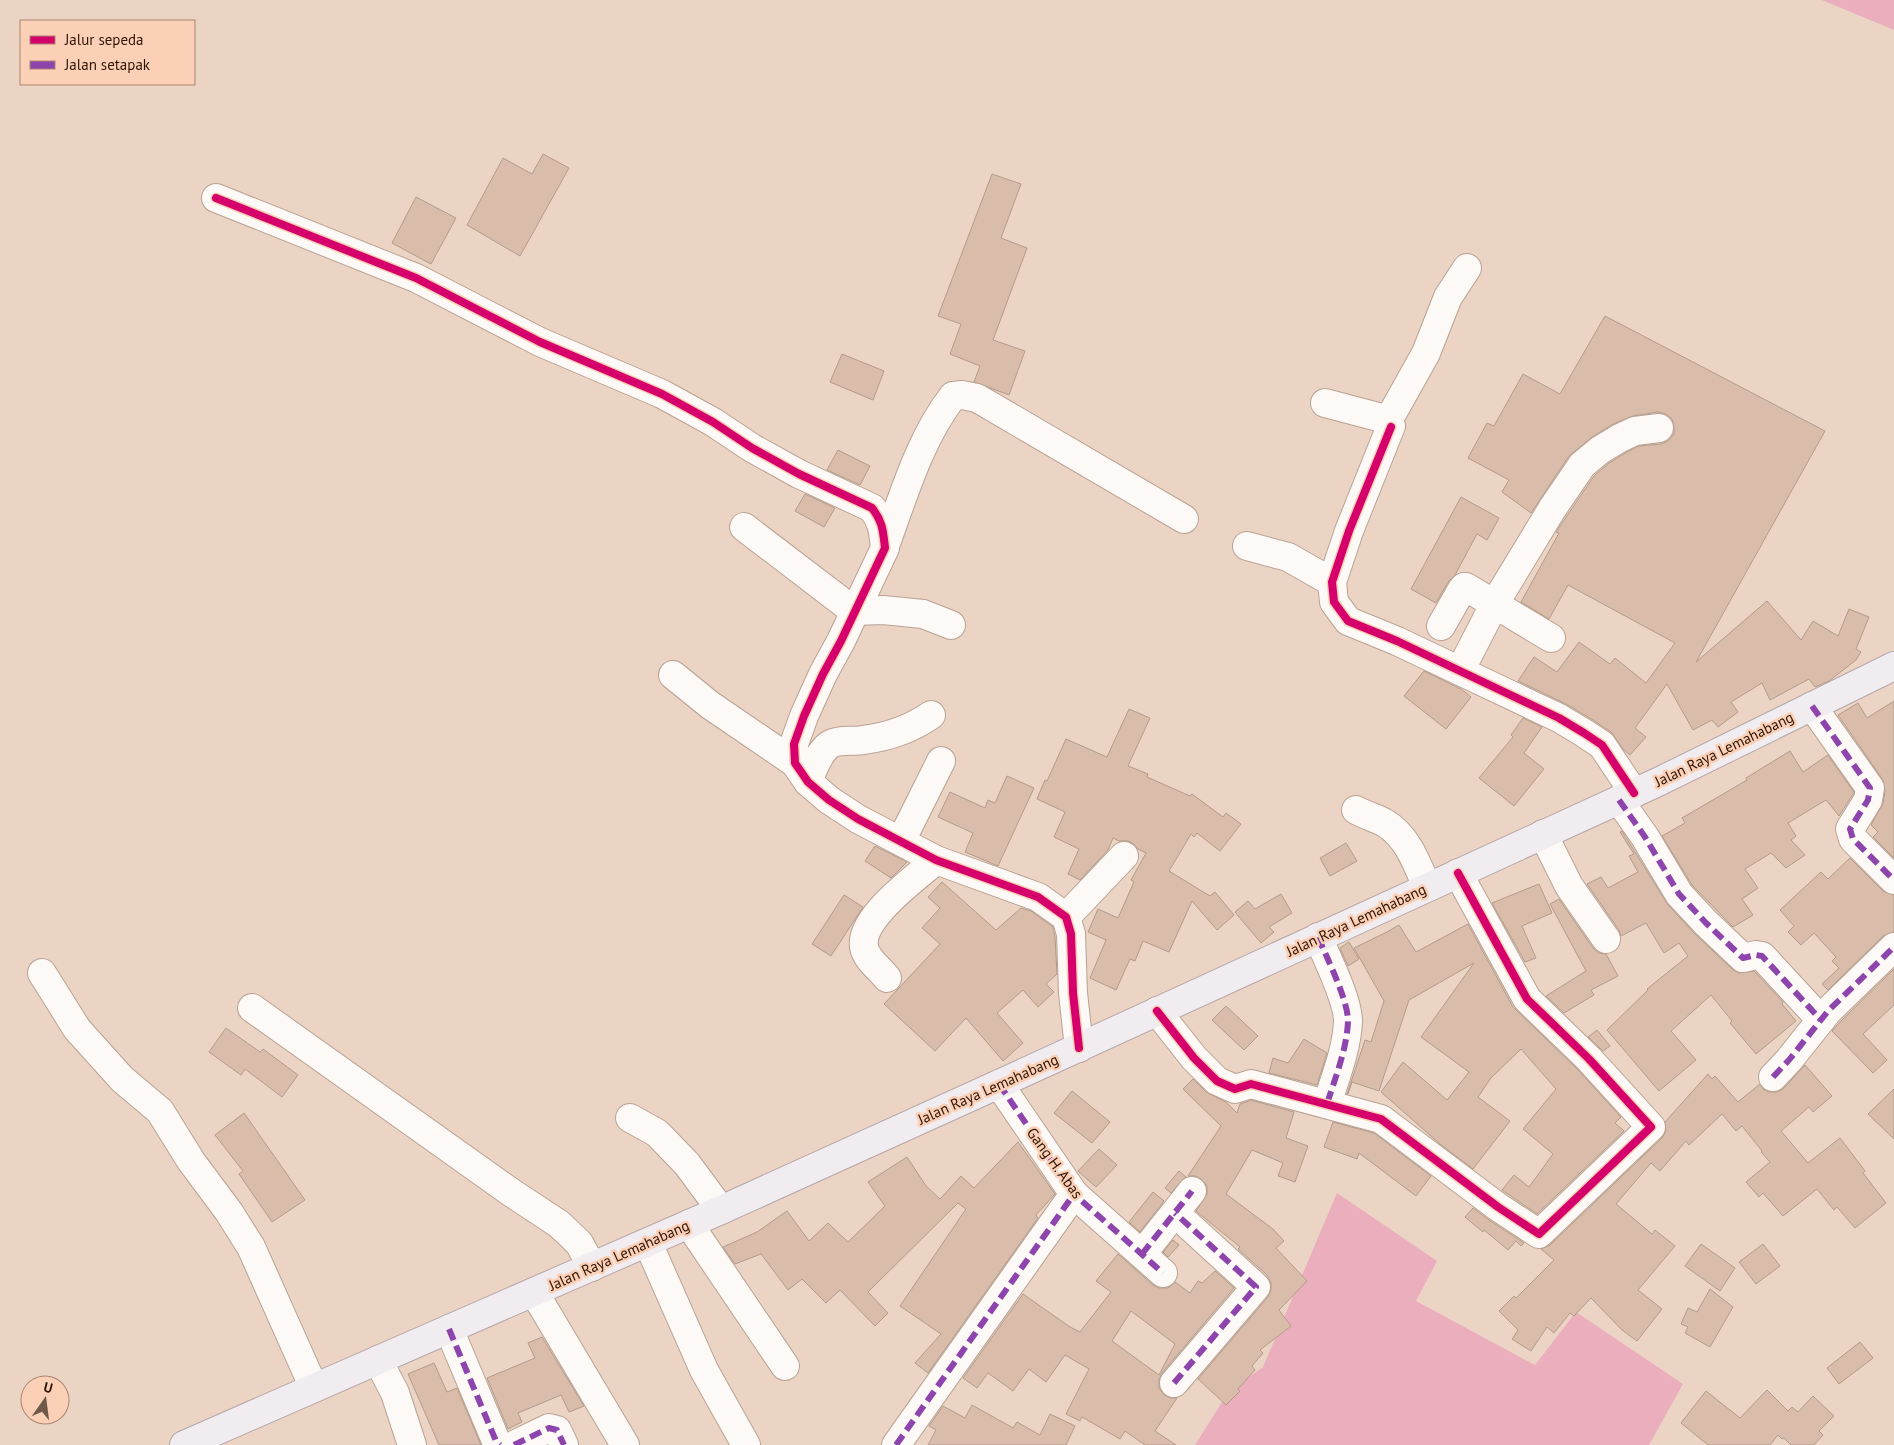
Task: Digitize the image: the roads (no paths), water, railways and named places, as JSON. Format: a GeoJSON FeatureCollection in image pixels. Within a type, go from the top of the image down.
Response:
{"type":"FeatureCollection","features":[{"type":"Feature","properties":{"kind":"main road","name":"Jalan Raya Lemahabang"},"geometry":{"type":"LineString","coordinates":[[184,1445],[648,1243],[1079,1048],[1626,796],[1894,666]]}},
{"type":"Feature","properties":{"kind":"street"},"geometry":{"type":"LineString","coordinates":[[216,198],[416,278],[540,342],[662,394],[791,470],[872,508],[880,518],[885,548]]}},
{"type":"Feature","properties":{"kind":"street"},"geometry":{"type":"LineString","coordinates":[[1467,268],[1448,297],[1426,353],[1390,424],[1349,531],[1332,582],[1334,602],[1348,621],[1397,641],[1559,718],[1602,745],[1645,837],[1680,894],[1706,924],[1743,958],[1756,955],[1762,956],[1821,1020]]}},
{"type":"Feature","properties":{"kind":"street"},"geometry":{"type":"LineString","coordinates":[[801,773],[794,744],[804,716],[885,548],[908,484],[936,421],[953,396],[962,395],[977,398],[1184,519]]}},
{"type":"Feature","properties":{"kind":"street"},"geometry":{"type":"LineString","coordinates":[[1325,403],[1390,424]]}},
{"type":"Feature","properties":{"kind":"street"},"geometry":{"type":"LineString","coordinates":[[1460,670],[1495,603],[1552,509],[1582,465],[1600,450],[1620,438],[1635,431],[1659,428]]}},
{"type":"Feature","properties":{"kind":"street"},"geometry":{"type":"LineString","coordinates":[[744,527],[854,611],[883,610],[923,614],[950,625]]}},
{"type":"Feature","properties":{"kind":"street"},"geometry":{"type":"LineString","coordinates":[[1247,546],[1288,557],[1332,582]]}},
{"type":"Feature","properties":{"kind":"street"},"geometry":{"type":"LineString","coordinates":[[1441,626],[1464,587],[1495,603],[1551,638]]}},
{"type":"Feature","properties":{"kind":"street"},"geometry":{"type":"LineString","coordinates":[[673,675],[801,773],[829,800],[858,819],[936,860],[1038,897],[1066,917],[1071,934],[1073,993],[1079,1048]]}},
{"type":"Feature","properties":{"kind":"street"},"geometry":{"type":"LineString","coordinates":[[1812,706],[1870,788],[1868,800],[1852,824],[1850,834],[1894,880]]}},
{"type":"Feature","properties":{"kind":"street"},"geometry":{"type":"LineString","coordinates":[[801,773],[830,743],[864,740],[886,735],[914,727],[932,715]]}},
{"type":"Feature","properties":{"kind":"street"},"geometry":{"type":"LineString","coordinates":[[902,841],[942,762]]}},
{"type":"Feature","properties":{"kind":"street"},"geometry":{"type":"LineString","coordinates":[[1356,810],[1385,823],[1398,834],[1413,856],[1427,887]]}},
{"type":"Feature","properties":{"kind":"street"},"geometry":{"type":"LineString","coordinates":[[1543,834],[1569,886],[1606,939]]}},
{"type":"Feature","properties":{"kind":"street"},"geometry":{"type":"LineString","coordinates":[[1066,917],[1124,856]]}},
{"type":"Feature","properties":{"kind":"street"},"geometry":{"type":"LineString","coordinates":[[887,978],[868,957],[864,949],[863,940],[873,917],[885,904],[936,860]]}},
{"type":"Feature","properties":{"kind":"street"},"geometry":{"type":"LineString","coordinates":[[1157,1011],[1194,1058],[1217,1081],[1235,1089],[1251,1084],[1382,1119],[1498,1207],[1539,1234],[1651,1127],[1589,1059],[1527,1000],[1458,873]]}},
{"type":"Feature","properties":{"kind":"street"},"geometry":{"type":"LineString","coordinates":[[1318,937],[1342,996],[1348,1020],[1345,1044],[1327,1104]]}},
{"type":"Feature","properties":{"kind":"street"},"geometry":{"type":"LineString","coordinates":[[1773,1076],[1789,1060],[1821,1020],[1894,947]]}},
{"type":"Feature","properties":{"kind":"street"},"geometry":{"type":"LineString","coordinates":[[42,973],[77,1029],[122,1079],[160,1111],[196,1169],[229,1212],[251,1247],[314,1388]]}},
{"type":"Feature","properties":{"kind":"street"},"geometry":{"type":"LineString","coordinates":[[252,1008],[512,1193],[559,1224],[579,1243],[592,1267]]}},
{"type":"Feature","properties":{"kind":"street","name":"Gang H. Abas"},"geometry":{"type":"LineString","coordinates":[[999,1084],[1074,1194],[1163,1273]]}},
{"type":"Feature","properties":{"kind":"street"},"geometry":{"type":"LineString","coordinates":[[630,1118],[658,1133],[686,1164],[721,1210]]}},
{"type":"Feature","properties":{"kind":"street"},"geometry":{"type":"LineString","coordinates":[[1142,1254],[1192,1191]]}},
{"type":"Feature","properties":{"kind":"street"},"geometry":{"type":"LineString","coordinates":[[896,1445],[1074,1194]]}},
{"type":"Feature","properties":{"kind":"street"},"geometry":{"type":"LineString","coordinates":[[1174,1213],[1256,1287],[1174,1383]]}},
{"type":"Feature","properties":{"kind":"street"},"geometry":{"type":"LineString","coordinates":[[689,1224],[785,1366]]}},
{"type":"Feature","properties":{"kind":"street"},"geometry":{"type":"LineString","coordinates":[[648,1243],[704,1370],[746,1445]]}},
{"type":"Feature","properties":{"kind":"street"},"geometry":{"type":"LineString","coordinates":[[534,1292],[625,1445]]}},
{"type":"Feature","properties":{"kind":"street"},"geometry":{"type":"LineString","coordinates":[[449,1330],[496,1441],[500,1445]]}},
{"type":"Feature","properties":{"kind":"street"},"geometry":{"type":"LineString","coordinates":[[378,1360],[395,1394],[412,1445]]}},
{"type":"Feature","properties":{"kind":"street"},"geometry":{"type":"LineString","coordinates":[[514,1445],[549,1428],[557,1430],[564,1445]]}}]}
